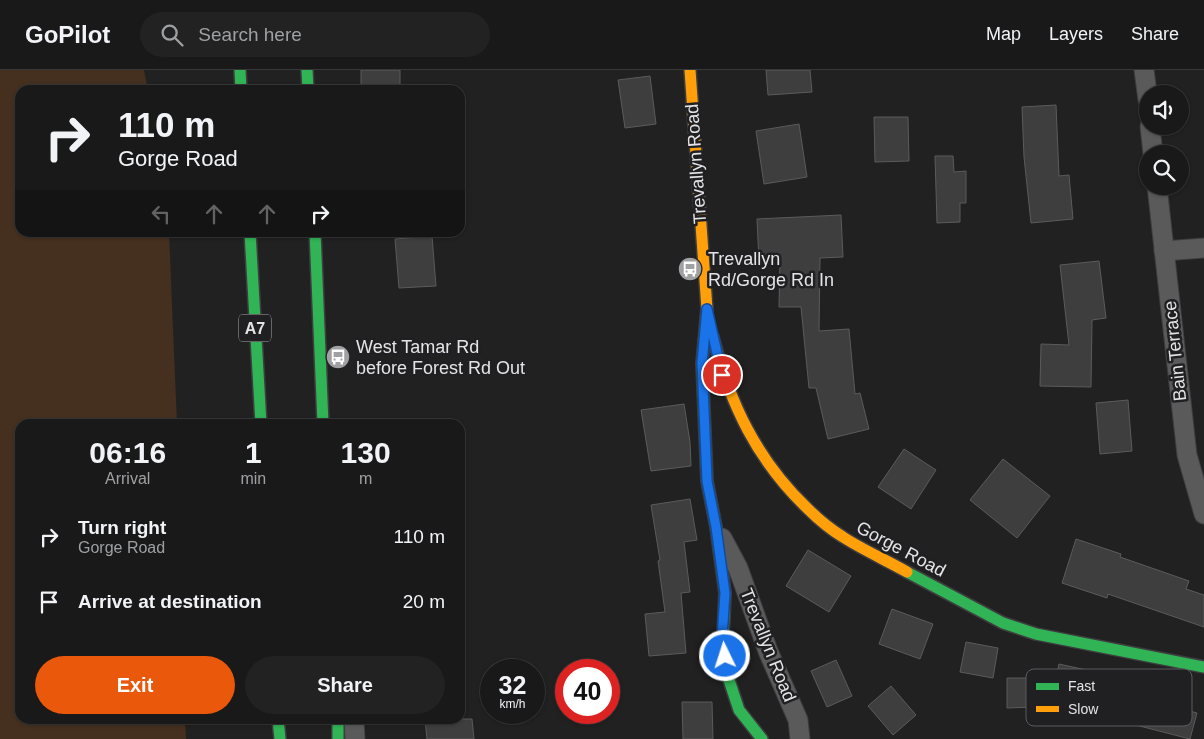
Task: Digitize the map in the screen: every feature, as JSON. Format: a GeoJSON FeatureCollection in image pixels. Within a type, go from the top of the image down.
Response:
{"type":"FeatureCollection","features":[{"type":"Feature","properties":{"kind":"main road"},"geometry":{"type":"LineString","coordinates":[[240,70],[241,85]]}},
{"type":"Feature","properties":{"kind":"main road"},"geometry":{"type":"LineString","coordinates":[[307,70],[308,85]]}},
{"type":"Feature","properties":{"kind":"main road","name":"Trevallyn Road"},"geometry":{"type":"LineString","coordinates":[[690,70],[707,309],[702,363],[707,481],[716,527],[725,593],[722,638],[727,674],[739,710],[762,739]]}},
{"type":"Feature","properties":{"kind":"main road","name":"A7"},"geometry":{"type":"LineString","coordinates":[[250,237],[260,419]]}},
{"type":"Feature","properties":{"kind":"main road"},"geometry":{"type":"LineString","coordinates":[[315,237],[324,419]]}},
{"type":"Feature","properties":{"kind":"main road","name":"Gorge Road"},"geometry":{"type":"LineString","coordinates":[[707,309],[722,375],[748,434],[786,488],[824,524],[868,552],[1003,623],[1036,634],[1204,667]]}},
{"type":"Feature","properties":{"kind":"main road"},"geometry":{"type":"LineString","coordinates":[[278,724],[280,739]]}},
{"type":"Feature","properties":{"kind":"main road"},"geometry":{"type":"LineString","coordinates":[[338,724],[338,739]]}},
{"type":"Feature","properties":{"kind":"street"},"geometry":{"type":"LineString","coordinates":[[1144,70],[1146,85]]}},
{"type":"Feature","properties":{"kind":"street","name":"Bain Terrace"},"geometry":{"type":"LineString","coordinates":[[1158,195],[1187,455],[1204,514]]}},
{"type":"Feature","properties":{"kind":"street"},"geometry":{"type":"LineString","coordinates":[[1164,251],[1204,248]]}},
{"type":"Feature","properties":{"kind":"street","name":"Trevallyn Road"},"geometry":{"type":"LineString","coordinates":[[716,527],[738,568],[768,651],[798,720],[800,739]]}},
{"type":"Feature","properties":{"kind":"street"},"geometry":{"type":"LineString","coordinates":[[354,724],[355,739]]}},
{"type":"Feature","properties":{"kind":"shaded area"},"geometry":{"type":"Polygon","coordinates":[[[0,70],[144,70],[147,85],[15,85],[15,237],[169,237],[177,419],[15,419],[15,724],[185,724],[186,739],[0,739],[0,70]]]}},
{"type":"Feature","properties":{"kind":"building"},"geometry":{"type":"Polygon","coordinates":[[[361,70],[400,70],[400,85],[361,85],[361,70]]]}},
{"type":"Feature","properties":{"kind":"building"},"geometry":{"type":"Polygon","coordinates":[[[766,70],[810,70],[812,92],[768,95],[766,70]]]}},
{"type":"Feature","properties":{"kind":"building"},"geometry":{"type":"Polygon","coordinates":[[[650,76],[656,124],[625,128],[618,80],[650,76]]]}},
{"type":"Feature","properties":{"kind":"building"},"geometry":{"type":"Polygon","coordinates":[[[1056,105],[1059,176],[1069,175],[1073,219],[1031,223],[1024,157],[1022,107],[1056,105]]]}},
{"type":"Feature","properties":{"kind":"building"},"geometry":{"type":"Polygon","coordinates":[[[874,117],[908,117],[909,161],[875,162],[874,117]]]}},
{"type":"Feature","properties":{"kind":"building"},"geometry":{"type":"Polygon","coordinates":[[[799,124],[807,177],[764,184],[756,131],[799,124]]]}},
{"type":"Feature","properties":{"kind":"building"},"geometry":{"type":"Polygon","coordinates":[[[935,156],[953,156],[954,172],[966,171],[966,203],[960,203],[960,222],[937,223],[935,156]]]}},
{"type":"Feature","properties":{"kind":"building"},"geometry":{"type":"Polygon","coordinates":[[[841,215],[843,257],[820,258],[819,331],[849,329],[855,394],[860,393],[869,429],[828,439],[816,388],[809,388],[801,307],[779,307],[780,260],[759,261],[757,219],[841,215]]]}},
{"type":"Feature","properties":{"kind":"building"},"geometry":{"type":"Polygon","coordinates":[[[432,237],[436,286],[399,288],[395,239],[432,237]]]}},
{"type":"Feature","properties":{"kind":"building"},"geometry":{"type":"Polygon","coordinates":[[[1099,261],[1106,318],[1092,320],[1091,387],[1040,386],[1041,344],[1069,345],[1060,265],[1099,261]]]}},
{"type":"Feature","properties":{"kind":"building"},"geometry":{"type":"Polygon","coordinates":[[[1128,400],[1132,451],[1100,454],[1096,403],[1128,400]]]}},
{"type":"Feature","properties":{"kind":"building"},"geometry":{"type":"Polygon","coordinates":[[[684,404],[690,442],[691,466],[651,471],[641,410],[684,404]]]}},
{"type":"Feature","properties":{"kind":"building"},"geometry":{"type":"Polygon","coordinates":[[[904,449],[936,470],[911,509],[878,487],[904,449]]]}},
{"type":"Feature","properties":{"kind":"building"},"geometry":{"type":"Polygon","coordinates":[[[1003,459],[1050,496],[1017,538],[970,500],[1003,459]]]}},
{"type":"Feature","properties":{"kind":"building"},"geometry":{"type":"Polygon","coordinates":[[[690,499],[697,540],[684,542],[690,592],[681,593],[686,653],[649,656],[645,614],[665,612],[658,561],[660,560],[651,505],[690,499]]]}},
{"type":"Feature","properties":{"kind":"building"},"geometry":{"type":"Polygon","coordinates":[[[1076,539],[1121,554],[1120,557],[1189,581],[1186,589],[1204,595],[1204,627],[1108,594],[1107,598],[1062,583],[1076,539]]]}},
{"type":"Feature","properties":{"kind":"building"},"geometry":{"type":"Polygon","coordinates":[[[808,550],[851,576],[829,612],[786,586],[808,550]]]}},
{"type":"Feature","properties":{"kind":"building"},"geometry":{"type":"Polygon","coordinates":[[[892,609],[933,624],[920,659],[879,644],[892,609]]]}},
{"type":"Feature","properties":{"kind":"building"},"geometry":{"type":"Polygon","coordinates":[[[966,642],[998,648],[993,678],[960,672],[966,642]]]}},
{"type":"Feature","properties":{"kind":"building"},"geometry":{"type":"Polygon","coordinates":[[[836,660],[852,696],[827,707],[811,671],[836,660]]]}},
{"type":"Feature","properties":{"kind":"building"},"geometry":{"type":"Polygon","coordinates":[[[1059,664],[1082,669],[1058,669],[1059,664]]]}},
{"type":"Feature","properties":{"kind":"building"},"geometry":{"type":"Polygon","coordinates":[[[1007,678],[1026,678],[1026,707],[1007,708],[1007,678]]]}},
{"type":"Feature","properties":{"kind":"building"},"geometry":{"type":"Polygon","coordinates":[[[891,686],[916,715],[893,735],[868,706],[891,686]]]}},
{"type":"Feature","properties":{"kind":"building"},"geometry":{"type":"Polygon","coordinates":[[[682,702],[712,702],[713,739],[683,739],[682,702]]]}},
{"type":"Feature","properties":{"kind":"building"},"geometry":{"type":"Polygon","coordinates":[[[1192,712],[1197,713],[1190,739],[1140,726],[1192,726],[1192,712]]]}},
{"type":"Feature","properties":{"kind":"building"},"geometry":{"type":"Polygon","coordinates":[[[465,719],[472,719],[474,739],[427,739],[426,724],[465,724],[465,719]]]}},
{"type":"Feature","properties":{"kind":"traffic: fast"},"geometry":{"type":"LineString","coordinates":[[240,70],[241,85]]}},
{"type":"Feature","properties":{"kind":"traffic: fast"},"geometry":{"type":"LineString","coordinates":[[307,70],[308,85]]}},
{"type":"Feature","properties":{"kind":"traffic: fast"},"geometry":{"type":"LineString","coordinates":[[250,237],[261,419]]}},
{"type":"Feature","properties":{"kind":"traffic: fast"},"geometry":{"type":"LineString","coordinates":[[315,237],[323,419]]}},
{"type":"Feature","properties":{"kind":"traffic: fast"},"geometry":{"type":"LineString","coordinates":[[704,342],[702,363],[707,481],[716,527],[725,593],[723,638],[727,674],[739,710],[762,739]]}},
{"type":"Feature","properties":{"kind":"traffic: fast"},"geometry":{"type":"LineString","coordinates":[[907,572],[1003,623],[1036,634],[1204,667]]}},
{"type":"Feature","properties":{"kind":"traffic: fast"},"geometry":{"type":"LineString","coordinates":[[278,724],[280,739]]}},
{"type":"Feature","properties":{"kind":"traffic: fast"},"geometry":{"type":"LineString","coordinates":[[338,724],[338,739]]}},
{"type":"Feature","properties":{"kind":"traffic: slow"},"geometry":{"type":"LineString","coordinates":[[690,70],[707,309],[704,342]]}},
{"type":"Feature","properties":{"kind":"traffic: slow"},"geometry":{"type":"LineString","coordinates":[[713,337],[737,408],[760,450],[789,490],[833,531],[907,572]]}},
{"type":"Feature","properties":{"kind":"place","name":"Trevallyn Rd/Gorge Rd In"},"geometry":{"type":"Point","coordinates":[690,269]}},
{"type":"Feature","properties":{"kind":"place","name":"West Tamar Rd before Forest Rd Out"},"geometry":{"type":"Point","coordinates":[338,357]}},
{"type":"Feature","properties":{"kind":"route"},"geometry":{"type":"LineString","coordinates":[[722,375],[707,309],[702,363],[707,481],[716,527],[725,593],[722,638],[725,656]]}}]}
